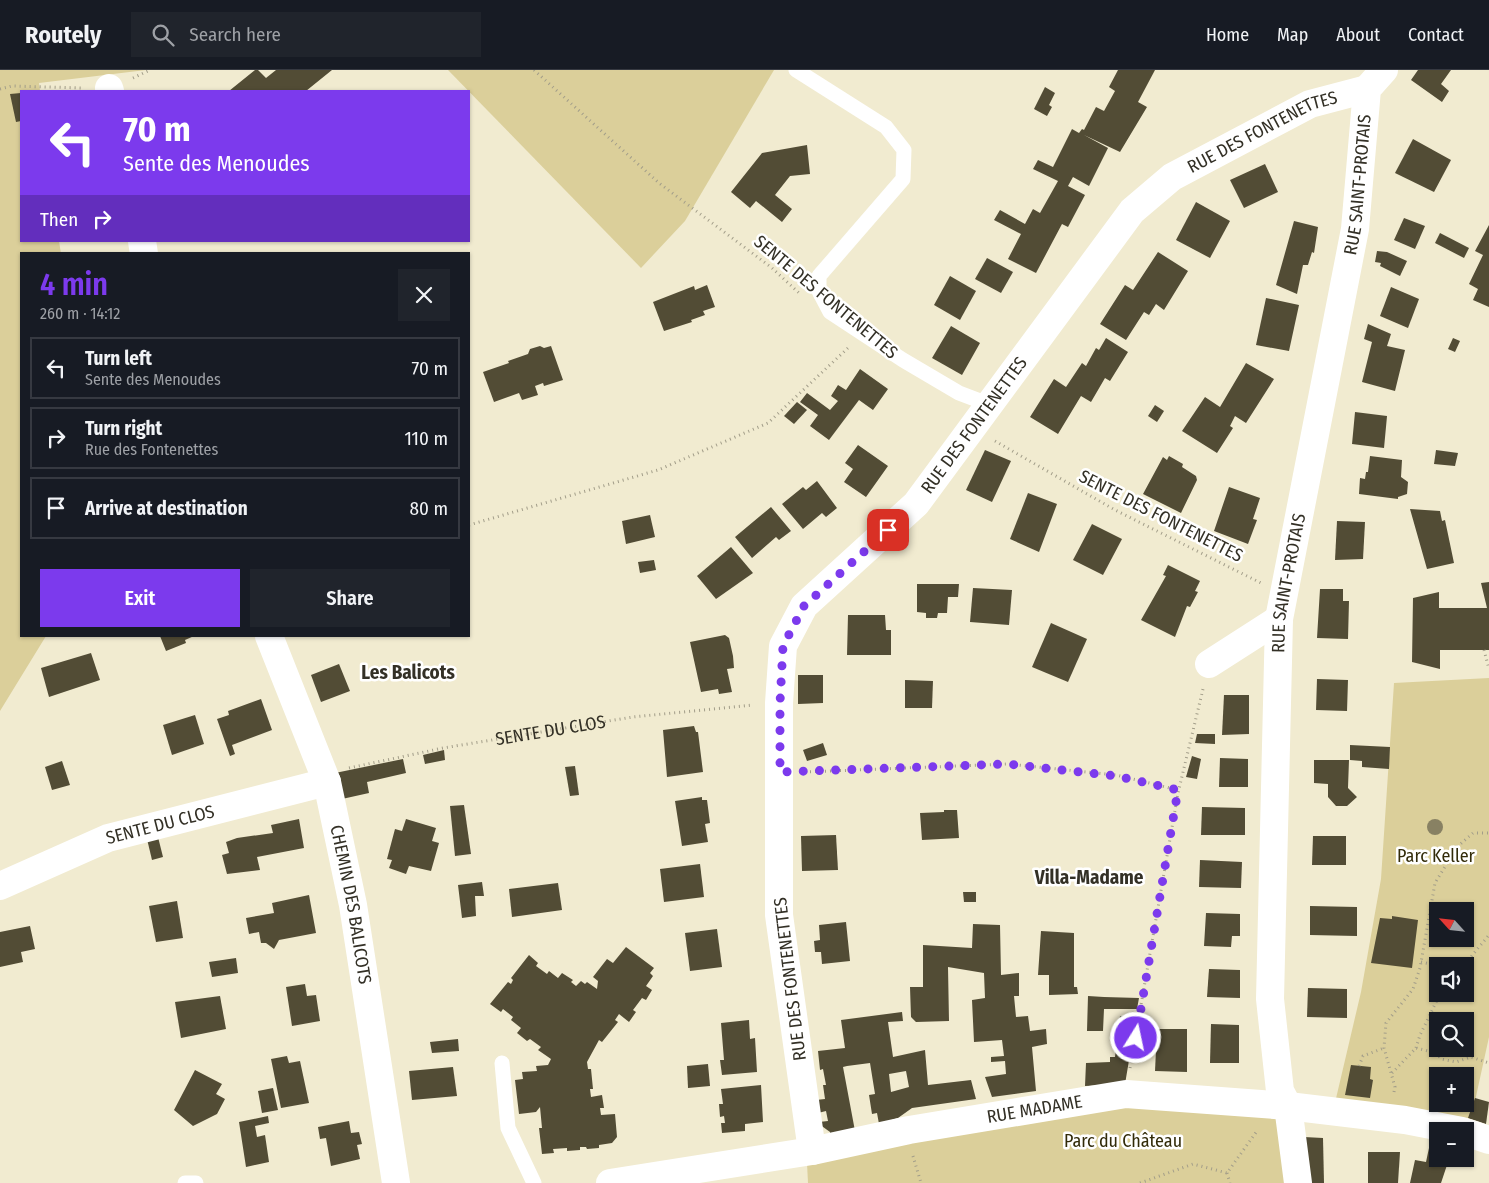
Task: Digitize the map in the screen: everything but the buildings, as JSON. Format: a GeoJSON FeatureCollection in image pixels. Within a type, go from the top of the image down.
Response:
{"type":"FeatureCollection","features":[{"type":"Feature","properties":{"kind":"street"},"geometry":{"type":"LineString","coordinates":[[1348,70],[1376,79]]}},
{"type":"Feature","properties":{"kind":"street","name":"RUE DES FONTENETTES"},"geometry":{"type":"LineString","coordinates":[[812,1151],[779,915],[780,703],[783,646],[804,606],[916,504],[1132,211],[1172,178],[1310,104],[1376,79]]}},
{"type":"Feature","properties":{"kind":"street","name":"RUE SAINT-PROTAIS"},"geometry":{"type":"LineString","coordinates":[[1298,1183],[1285,1106],[1280,1091],[1270,999],[1281,607],[1355,229],[1376,79]]}},
{"type":"Feature","properties":{"kind":"street"},"geometry":{"type":"LineString","coordinates":[[1209,664],[1281,607]]}},
{"type":"Feature","properties":{"kind":"street","name":"CHEMIN DES BALICOTS"},"geometry":{"type":"LineString","coordinates":[[269,637],[326,778],[354,905],[396,1183]]}},
{"type":"Feature","properties":{"kind":"street","name":"SENTE DU CLOS"},"geometry":{"type":"LineString","coordinates":[[0,886],[108,838],[326,778]]}},
{"type":"Feature","properties":{"kind":"street","name":"RUE MADAME"},"geometry":{"type":"LineString","coordinates":[[610,1183],[812,1151],[909,1130],[1126,1094],[1285,1106],[1389,1118],[1429,1125]]}},
{"type":"Feature","properties":{"kind":"street","name":"RUE MADAME"},"geometry":{"type":"LineString","coordinates":[[1474,1135],[1489,1140]]}},
{"type":"Feature","properties":{"kind":"lane"},"geometry":{"type":"LineString","coordinates":[[796,70],[886,127],[904,150],[903,179],[819,276],[819,291],[830,312],[903,360],[959,393],[988,404]]}},
{"type":"Feature","properties":{"kind":"lane"},"geometry":{"type":"LineString","coordinates":[[502,1063],[508,1128],[534,1183]]}},
{"type":"Feature","properties":{"kind":"lane"},"geometry":{"type":"LineString","coordinates":[[185,1183],[196,1183]]}},
{"type":"Feature","properties":{"kind":"path","name":"SENTE DES FONTENETTES"},"geometry":{"type":"LineString","coordinates":[[534,70],[659,183],[772,268],[805,298]]}},
{"type":"Feature","properties":{"kind":"path"},"geometry":{"type":"LineString","coordinates":[[0,89],[12,86],[109,90]]}},
{"type":"Feature","properties":{"kind":"path"},"geometry":{"type":"LineString","coordinates":[[470,525],[658,470],[768,423],[853,343]]}},
{"type":"Feature","properties":{"kind":"path","name":"SENTE DES FONTENETTES"},"geometry":{"type":"LineString","coordinates":[[972,428],[1281,607]]}},
{"type":"Feature","properties":{"kind":"path"},"geometry":{"type":"LineString","coordinates":[[1484,650],[1489,669]]}},
{"type":"Feature","properties":{"kind":"path"},"geometry":{"type":"LineString","coordinates":[[1126,1094],[1178,790],[1209,664]]}},
{"type":"Feature","properties":{"kind":"path","name":"SENTE DU CLOS"},"geometry":{"type":"LineString","coordinates":[[326,778],[443,748],[632,717],[780,703]]}},
{"type":"Feature","properties":{"kind":"path"},"geometry":{"type":"LineString","coordinates":[[780,772],[1008,764],[1116,776],[1178,790]]}},
{"type":"Feature","properties":{"kind":"path"},"geometry":{"type":"LineString","coordinates":[[1389,1118],[1395,1087],[1384,1048],[1386,1023],[1413,989],[1421,962],[1435,883],[1457,847],[1473,833],[1489,833]]}},
{"type":"Feature","properties":{"kind":"path"},"geometry":{"type":"LineString","coordinates":[[1471,957],[1489,935]]}},
{"type":"Feature","properties":{"kind":"path"},"geometry":{"type":"LineString","coordinates":[[1421,962],[1429,964]]}},
{"type":"Feature","properties":{"kind":"path"},"geometry":{"type":"LineString","coordinates":[[1392,1073],[1416,1048],[1420,1035],[1436,1002]]}},
{"type":"Feature","properties":{"kind":"path"},"geometry":{"type":"LineString","coordinates":[[1359,1066],[1363,1056],[1384,1048]]}},
{"type":"Feature","properties":{"kind":"path"},"geometry":{"type":"LineString","coordinates":[[1416,1048],[1436,1053],[1441,1059],[1456,1062],[1471,1057],[1489,1063]]}},
{"type":"Feature","properties":{"kind":"path"},"geometry":{"type":"LineString","coordinates":[[1227,1173],[1252,1137],[1285,1106]]}},
{"type":"Feature","properties":{"kind":"path"},"geometry":{"type":"LineString","coordinates":[[1140,1183],[1193,1164],[1227,1173]]}},
{"type":"Feature","properties":{"kind":"path"},"geometry":{"type":"LineString","coordinates":[[1227,1173],[1230,1183]]}},
{"type":"Feature","properties":{"kind":"green space"},"geometry":{"type":"Polygon","coordinates":[[[0,70],[146,70],[39,83],[40,90],[20,90],[20,242],[59,242],[61,252],[20,252],[20,637],[45,637],[0,711],[0,70]]]}},
{"type":"Feature","properties":{"kind":"green space"},"geometry":{"type":"Polygon","coordinates":[[[448,70],[774,70],[685,221],[641,268],[470,93],[470,90],[467,90],[448,70]]]}},
{"type":"Feature","properties":{"kind":"green space","name":"Parc Keller"},"geometry":{"type":"Polygon","coordinates":[[[1489,678],[1489,1037],[1474,1106],[1474,1067],[1429,1067],[1429,1112],[1473,1112],[1470,1122],[1429,1122],[1429,1125],[1334,1107],[1361,992],[1381,879],[1394,683],[1489,678]]]}},
{"type":"Feature","properties":{"kind":"green space","name":"Parc du Château"},"geometry":{"type":"Polygon","coordinates":[[[1126,1094],[1288,1106],[1298,1183],[808,1183],[807,1163],[1126,1094]]]}},
{"type":"Feature","properties":{"kind":"district","name":"Les Balicots"},"geometry":{"type":"Point","coordinates":[408,672]}},
{"type":"Feature","properties":{"kind":"district","name":"Villa-Madame"},"geometry":{"type":"Point","coordinates":[1089,877]}},
{"type":"Feature","properties":{"kind":"route"},"geometry":{"type":"LineString","coordinates":[[888,530],[804,606],[783,646],[780,703],[780,772],[1008,764],[1116,776],[1178,790],[1136,1038]]}}]}
